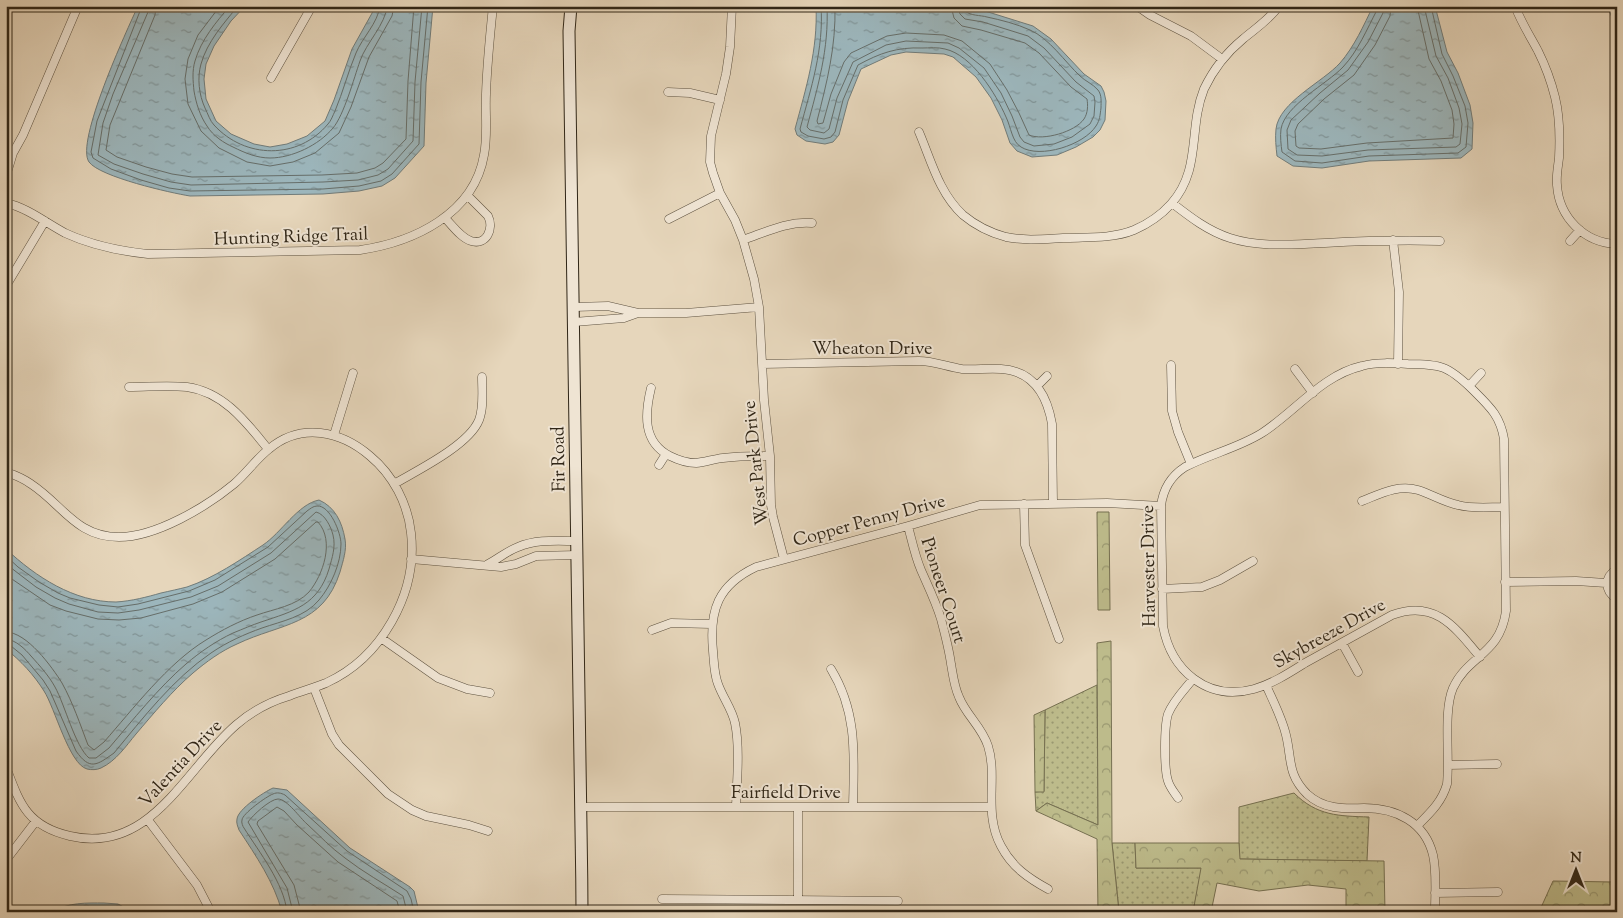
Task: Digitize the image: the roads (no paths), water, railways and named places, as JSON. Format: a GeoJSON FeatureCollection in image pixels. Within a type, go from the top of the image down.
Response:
{"type":"FeatureCollection","features":[{"type":"Feature","properties":{"kind":"street"},"geometry":{"type":"LineString","coordinates":[[6,176],[13,153],[24,134],[78,6]]}},
{"type":"Feature","properties":{"kind":"street"},"geometry":{"type":"LineString","coordinates":[[271,78],[312,6]]}},
{"type":"Feature","properties":{"kind":"street","name":"Hunting Ridge Trail"},"geometry":{"type":"LineString","coordinates":[[6,202],[23,209],[65,233],[94,244],[126,252],[162,255],[360,250],[404,239],[444,218],[462,203],[479,173],[486,140],[486,82],[492,6]]}},
{"type":"Feature","properties":{"kind":"street","name":"Fir Road"},"geometry":{"type":"LineString","coordinates":[[571,6],[570,59],[582,912]]}},
{"type":"Feature","properties":{"kind":"street","name":"West Park Drive"},"geometry":{"type":"LineString","coordinates":[[732,6],[730,47],[711,136],[710,150],[713,173],[720,193],[744,240],[754,279],[759,307],[773,517],[784,560]]}},
{"type":"Feature","properties":{"kind":"street"},"geometry":{"type":"LineString","coordinates":[[1137,6],[1150,15],[1191,36],[1222,59]]}},
{"type":"Feature","properties":{"kind":"street"},"geometry":{"type":"LineString","coordinates":[[920,132],[946,195],[967,218],[983,228],[997,234],[1020,239],[1122,234],[1144,225],[1172,203],[1190,167],[1194,149],[1196,118],[1200,102],[1211,77],[1222,59],[1272,16],[1280,6]]}},
{"type":"Feature","properties":{"kind":"street"},"geometry":{"type":"LineString","coordinates":[[1515,6],[1552,85],[1560,135],[1556,183],[1565,214],[1589,237],[1617,244]]}},
{"type":"Feature","properties":{"kind":"street"},"geometry":{"type":"LineString","coordinates":[[668,92],[690,93],[720,100]]}},
{"type":"Feature","properties":{"kind":"street"},"geometry":{"type":"LineString","coordinates":[[669,219],[720,193]]}},
{"type":"Feature","properties":{"kind":"street"},"geometry":{"type":"LineString","coordinates":[[444,218],[471,241],[477,242],[487,237],[491,229],[490,220],[485,212],[467,195]]}},
{"type":"Feature","properties":{"kind":"street"},"geometry":{"type":"LineString","coordinates":[[1172,203],[1215,233],[1244,242],[1275,244],[1393,240],[1440,241]]}},
{"type":"Feature","properties":{"kind":"street"},"geometry":{"type":"LineString","coordinates":[[6,286],[45,221]]}},
{"type":"Feature","properties":{"kind":"street"},"geometry":{"type":"LineString","coordinates":[[744,240],[784,225],[812,223]]}},
{"type":"Feature","properties":{"kind":"street"},"geometry":{"type":"LineString","coordinates":[[1570,241],[1580,230]]}},
{"type":"Feature","properties":{"kind":"street"},"geometry":{"type":"LineString","coordinates":[[1393,240],[1398,292],[1398,364]]}},
{"type":"Feature","properties":{"kind":"street"},"geometry":{"type":"LineString","coordinates":[[574,307],[608,306],[638,313],[759,307]]}},
{"type":"Feature","properties":{"kind":"street"},"geometry":{"type":"LineString","coordinates":[[574,322],[624,318],[638,313]]}},
{"type":"Feature","properties":{"kind":"street","name":"Wheaton Drive"},"geometry":{"type":"LineString","coordinates":[[762,364],[930,361],[960,368],[1003,369],[1016,372],[1037,386]]}},
{"type":"Feature","properties":{"kind":"street","name":"Harvester Drive"},"geometry":{"type":"LineString","coordinates":[[1266,685],[1252,690],[1231,692],[1209,687],[1192,678],[1178,664],[1166,641],[1162,626],[1161,506],[1165,488],[1178,472],[1191,464],[1260,434],[1313,393],[1338,376],[1353,369],[1368,365],[1398,364],[1439,366],[1452,372],[1469,386],[1495,414],[1502,430],[1504,439],[1506,611],[1502,629],[1494,644],[1461,675],[1453,688],[1448,704],[1447,784],[1441,799],[1417,826]]}},
{"type":"Feature","properties":{"kind":"street"},"geometry":{"type":"LineString","coordinates":[[1171,365],[1172,412],[1191,464]]}},
{"type":"Feature","properties":{"kind":"street"},"geometry":{"type":"LineString","coordinates":[[1294,369],[1313,393]]}},
{"type":"Feature","properties":{"kind":"street"},"geometry":{"type":"LineString","coordinates":[[6,472],[32,484],[85,529],[109,536],[126,537],[177,520],[206,504],[236,482],[268,450],[284,439],[314,432],[334,435],[353,373]]}},
{"type":"Feature","properties":{"kind":"street"},"geometry":{"type":"LineString","coordinates":[[1469,386],[1481,373]]}},
{"type":"Feature","properties":{"kind":"street"},"geometry":{"type":"LineString","coordinates":[[1047,376],[1037,386],[1046,401],[1052,424],[1053,504]]}},
{"type":"Feature","properties":{"kind":"street"},"geometry":{"type":"LineString","coordinates":[[394,484],[457,445],[472,432],[481,412],[482,377]]}},
{"type":"Feature","properties":{"kind":"street"},"geometry":{"type":"LineString","coordinates":[[129,387],[186,387],[202,390],[214,395],[236,412],[268,450]]}},
{"type":"Feature","properties":{"kind":"street"},"geometry":{"type":"LineString","coordinates":[[651,388],[647,406],[647,427],[656,446],[666,454],[679,461],[696,463],[722,458],[770,456]]}},
{"type":"Feature","properties":{"kind":"street","name":"Valentia Drive"},"geometry":{"type":"LineString","coordinates":[[36,821],[56,832],[89,839],[106,838],[124,833],[148,820],[158,812],[222,738],[239,722],[275,700],[314,688],[346,672],[365,657],[381,638],[396,614],[402,600],[411,559],[412,542],[409,520],[394,484],[374,459],[362,449],[334,435]]}},
{"type":"Feature","properties":{"kind":"street"},"geometry":{"type":"LineString","coordinates":[[659,465],[666,454]]}},
{"type":"Feature","properties":{"kind":"street"},"geometry":{"type":"LineString","coordinates":[[1362,502],[1392,490],[1408,488],[1416,489],[1457,505],[1504,507]]}},
{"type":"Feature","properties":{"kind":"street","name":"Copper Penny Drive"},"geometry":{"type":"LineString","coordinates":[[711,624],[717,603],[728,586],[756,567],[980,505],[1107,503],[1161,506]]}},
{"type":"Feature","properties":{"kind":"street"},"geometry":{"type":"LineString","coordinates":[[1024,504],[1025,545],[1059,639]]}},
{"type":"Feature","properties":{"kind":"street","name":"Pioneer Court"},"geometry":{"type":"LineString","coordinates":[[908,526],[917,560],[940,617],[958,696],[963,707],[984,736],[988,746],[991,765],[991,807],[996,833],[1008,858],[1029,879],[1048,889]]}},
{"type":"Feature","properties":{"kind":"street"},"geometry":{"type":"LineString","coordinates":[[486,565],[511,550],[530,543],[577,541]]}},
{"type":"Feature","properties":{"kind":"street"},"geometry":{"type":"LineString","coordinates":[[411,559],[502,567],[536,556],[577,556]]}},
{"type":"Feature","properties":{"kind":"street"},"geometry":{"type":"LineString","coordinates":[[1162,589],[1202,587],[1220,580],[1253,561]]}},
{"type":"Feature","properties":{"kind":"street"},"geometry":{"type":"LineString","coordinates":[[1617,569],[1608,577],[1606,583],[1607,590],[1617,599]]}},
{"type":"Feature","properties":{"kind":"street"},"geometry":{"type":"LineString","coordinates":[[1505,582],[1576,581],[1606,583]]}},
{"type":"Feature","properties":{"kind":"street","name":"Skybreeze Drive"},"geometry":{"type":"LineString","coordinates":[[1266,685],[1392,615],[1405,611],[1434,613],[1449,622],[1480,657]]}},
{"type":"Feature","properties":{"kind":"street"},"geometry":{"type":"LineString","coordinates":[[652,630],[672,623],[711,624],[717,683],[729,706],[735,724],[736,806]]}},
{"type":"Feature","properties":{"kind":"street"},"geometry":{"type":"LineString","coordinates":[[381,638],[438,678],[467,689],[490,693]]}},
{"type":"Feature","properties":{"kind":"street"},"geometry":{"type":"LineString","coordinates":[[1342,643],[1358,672]]}},
{"type":"Feature","properties":{"kind":"street"},"geometry":{"type":"LineString","coordinates":[[831,669],[845,697],[852,728],[854,744],[853,807]]}},
{"type":"Feature","properties":{"kind":"street"},"geometry":{"type":"LineString","coordinates":[[1178,798],[1171,788],[1166,770],[1166,722],[1171,708],[1192,678]]}},
{"type":"Feature","properties":{"kind":"street"},"geometry":{"type":"LineString","coordinates":[[1266,685],[1284,728],[1292,770],[1305,792],[1318,802],[1326,805],[1342,808],[1384,810],[1403,816],[1417,826],[1427,839],[1434,856],[1435,912]]}},
{"type":"Feature","properties":{"kind":"street"},"geometry":{"type":"LineString","coordinates":[[314,688],[325,717],[340,745],[388,794],[407,807],[426,816],[488,831]]}},
{"type":"Feature","properties":{"kind":"street"},"geometry":{"type":"LineString","coordinates":[[1448,765],[1497,764]]}},
{"type":"Feature","properties":{"kind":"street"},"geometry":{"type":"LineString","coordinates":[[6,767],[21,804],[36,821],[6,860]]}},
{"type":"Feature","properties":{"kind":"street","name":"Fairfield Drive"},"geometry":{"type":"LineString","coordinates":[[581,807],[991,807]]}},
{"type":"Feature","properties":{"kind":"street"},"geometry":{"type":"LineString","coordinates":[[798,807],[798,900]]}},
{"type":"Feature","properties":{"kind":"street"},"geometry":{"type":"LineString","coordinates":[[148,820],[197,885],[212,912]]}},
{"type":"Feature","properties":{"kind":"street"},"geometry":{"type":"LineString","coordinates":[[1435,893],[1498,892]]}},
{"type":"Feature","properties":{"kind":"street"},"geometry":{"type":"LineString","coordinates":[[662,899],[898,901]]}},
{"type":"Feature","properties":{"kind":"water"},"geometry":{"type":"Polygon","coordinates":[[[138,6],[245,6],[231,21],[214,46],[206,64],[204,79],[206,99],[216,121],[231,134],[254,144],[270,147],[287,144],[307,136],[325,121],[352,49],[376,6],[433,6],[426,83],[424,146],[395,178],[382,186],[359,191],[323,194],[190,196],[121,179],[96,168],[89,162],[87,151],[89,133],[104,85],[138,6]]]}},
{"type":"Feature","properties":{"kind":"water"},"geometry":{"type":"Polygon","coordinates":[[[816,6],[957,6],[985,11],[1033,26],[1051,39],[1084,74],[1101,86],[1106,101],[1105,120],[1100,130],[1093,137],[1076,147],[1057,155],[1032,157],[1017,151],[1010,143],[1002,120],[991,98],[976,77],[953,57],[944,54],[906,52],[891,55],[861,69],[848,101],[839,135],[833,142],[825,144],[806,141],[797,135],[795,129],[813,53],[816,6]]]}},
{"type":"Feature","properties":{"kind":"water"},"geometry":{"type":"Polygon","coordinates":[[[1373,6],[1435,6],[1447,52],[1458,73],[1470,105],[1473,123],[1472,149],[1461,158],[1369,161],[1322,168],[1293,166],[1277,156],[1276,129],[1279,119],[1293,101],[1332,70],[1345,57],[1373,6]]]}},
{"type":"Feature","properties":{"kind":"water"},"geometry":{"type":"Polygon","coordinates":[[[1607,6],[1617,6],[1617,29],[1607,6]]]}},
{"type":"Feature","properties":{"kind":"water"},"geometry":{"type":"Polygon","coordinates":[[[319,500],[325,503],[337,516],[344,533],[345,543],[340,572],[332,590],[323,603],[312,613],[299,620],[253,637],[214,657],[178,687],[111,761],[101,768],[92,770],[80,765],[68,747],[44,691],[27,668],[6,649],[6,549],[43,578],[71,593],[100,601],[128,601],[187,587],[217,574],[270,540],[304,507],[319,500]]]}},
{"type":"Feature","properties":{"kind":"water"},"geometry":{"type":"Polygon","coordinates":[[[273,788],[287,790],[350,848],[410,887],[414,891],[419,912],[282,912],[269,880],[239,830],[237,822],[238,815],[246,806],[273,788]]]}},
{"type":"Feature","properties":{"kind":"water"},"geometry":{"type":"Polygon","coordinates":[[[84,903],[118,904],[133,912],[53,912],[65,906],[84,903]]]}}]}
